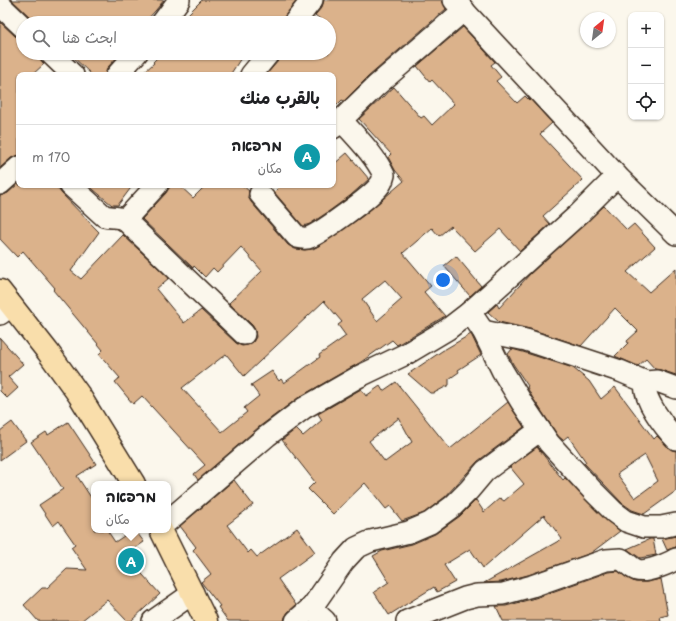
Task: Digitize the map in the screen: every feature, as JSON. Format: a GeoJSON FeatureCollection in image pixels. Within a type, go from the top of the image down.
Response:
{"type":"FeatureCollection","features":[{"type":"Feature","properties":{"kind":"main road"},"geometry":{"type":"LineString","coordinates":[[4,303],[48,352],[79,396],[132,481]]}},
{"type":"Feature","properties":{"kind":"main road"},"geometry":{"type":"LineString","coordinates":[[163,533],[206,621]]}},
{"type":"Feature","properties":{"kind":"street"},"geometry":{"type":"LineString","coordinates":[[167,16],[178,0]]}},
{"type":"Feature","properties":{"kind":"street"},"geometry":{"type":"LineString","coordinates":[[299,16],[312,0]]}},
{"type":"Feature","properties":{"kind":"street"},"geometry":{"type":"LineString","coordinates":[[0,5],[16,20]]}},
{"type":"Feature","properties":{"kind":"street"},"geometry":{"type":"LineString","coordinates":[[261,188],[297,237],[304,238],[310,237],[330,225],[379,187],[384,175],[382,169],[368,151],[337,124],[459,5],[616,176],[676,234]]}},
{"type":"Feature","properties":{"kind":"street"},"geometry":{"type":"LineString","coordinates":[[57,60],[70,72]]}},
{"type":"Feature","properties":{"kind":"street"},"geometry":{"type":"LineString","coordinates":[[120,72],[131,60]]}},
{"type":"Feature","properties":{"kind":"street"},"geometry":{"type":"LineString","coordinates":[[253,72],[263,60]]}},
{"type":"Feature","properties":{"kind":"street"},"geometry":{"type":"LineString","coordinates":[[0,184],[16,170]]}},
{"type":"Feature","properties":{"kind":"street"},"geometry":{"type":"LineString","coordinates":[[171,518],[267,436],[304,408],[358,377],[406,354],[448,329],[470,312],[580,212],[616,176]]}},
{"type":"Feature","properties":{"kind":"street"},"geometry":{"type":"LineString","coordinates":[[73,188],[104,216],[111,218],[120,217],[125,220],[244,334]]}},
{"type":"Feature","properties":{"kind":"street"},"geometry":{"type":"LineString","coordinates":[[125,220],[154,188]]}},
{"type":"Feature","properties":{"kind":"street"},"geometry":{"type":"LineString","coordinates":[[470,312],[483,331],[502,370],[540,430],[549,443],[593,491],[614,512],[626,521],[644,528],[676,524]]}},
{"type":"Feature","properties":{"kind":"street"},"geometry":{"type":"LineString","coordinates":[[483,331],[526,340],[620,371],[646,382],[657,381],[676,388]]}},
{"type":"Feature","properties":{"kind":"street"},"geometry":{"type":"LineString","coordinates":[[646,382],[644,387],[648,399],[670,432],[676,438]]}},
{"type":"Feature","properties":{"kind":"street"},"geometry":{"type":"LineString","coordinates":[[296,621],[318,614],[344,561],[356,548],[371,541],[409,532],[430,523],[453,506],[485,471],[540,430]]}},
{"type":"Feature","properties":{"kind":"street"},"geometry":{"type":"LineString","coordinates":[[407,621],[465,598],[477,595],[503,594],[532,586],[606,560],[619,558],[634,569],[642,570],[662,566],[676,559]]}},
{"type":"Feature","properties":{"kind":"street"},"geometry":{"type":"LineString","coordinates":[[153,621],[193,593]]}},
{"type":"Feature","properties":{"kind":"building"},"geometry":{"type":"Polygon","coordinates":[[[12,0],[164,0],[150,16],[29,16],[12,0]]]}},
{"type":"Feature","properties":{"kind":"building"},"geometry":{"type":"Polygon","coordinates":[[[202,0],[297,0],[285,16],[190,16],[188,14],[202,0]]]}},
{"type":"Feature","properties":{"kind":"building"},"geometry":{"type":"Polygon","coordinates":[[[324,0],[442,0],[446,9],[368,77],[344,101],[342,100],[336,106],[336,72],[269,72],[278,60],[336,60],[336,16],[316,16],[315,15],[322,7],[324,0]]]}},
{"type":"Feature","properties":{"kind":"building"},"geometry":{"type":"Polygon","coordinates":[[[0,22],[16,36],[16,60],[41,60],[44,64],[35,72],[16,72],[16,156],[11,158],[0,168],[0,22]]]}},
{"type":"Feature","properties":{"kind":"building"},"geometry":{"type":"Polygon","coordinates":[[[463,27],[495,62],[491,65],[501,77],[496,81],[517,103],[525,96],[529,100],[530,99],[552,123],[540,134],[583,180],[543,216],[550,224],[520,251],[500,229],[475,251],[451,226],[439,236],[432,228],[403,253],[431,286],[424,292],[445,316],[397,345],[392,340],[361,362],[298,398],[259,427],[198,480],[194,474],[205,465],[142,396],[133,404],[115,382],[120,378],[99,354],[103,350],[53,290],[55,288],[23,251],[17,257],[0,239],[0,196],[8,193],[16,186],[16,188],[57,188],[99,232],[71,271],[81,279],[123,235],[169,278],[156,289],[184,323],[201,310],[236,343],[242,346],[248,345],[253,342],[256,337],[255,330],[252,325],[229,303],[262,271],[241,247],[217,272],[213,268],[205,277],[194,266],[193,268],[142,219],[169,188],[182,188],[193,198],[203,188],[246,188],[249,191],[248,197],[251,202],[288,245],[295,249],[313,249],[364,215],[404,181],[395,170],[388,157],[391,154],[359,119],[394,87],[421,118],[424,116],[432,125],[454,104],[432,80],[430,82],[417,66],[463,27]],[[385,280],[362,299],[377,321],[402,299],[385,280]],[[324,301],[244,376],[226,354],[182,388],[222,432],[247,412],[244,408],[259,396],[251,385],[272,371],[279,381],[281,379],[284,383],[346,336],[338,325],[342,322],[324,301]]]}},
{"type":"Feature","properties":{"kind":"building"},"geometry":{"type":"Polygon","coordinates":[[[76,60],[114,60],[108,67],[106,72],[89,72],[76,60]]]}},
{"type":"Feature","properties":{"kind":"building"},"geometry":{"type":"Polygon","coordinates":[[[155,60],[240,60],[232,72],[144,72],[154,63],[153,62],[155,60]]]}},
{"type":"Feature","properties":{"kind":"building"},"geometry":{"type":"Polygon","coordinates":[[[347,153],[369,179],[350,196],[328,212],[310,224],[303,226],[274,192],[278,188],[336,188],[336,162],[347,153]]]}},
{"type":"Feature","properties":{"kind":"building"},"geometry":{"type":"Polygon","coordinates":[[[92,188],[131,188],[118,205],[112,205],[92,188]]]}},
{"type":"Feature","properties":{"kind":"building"},"geometry":{"type":"Polygon","coordinates":[[[604,206],[627,230],[634,224],[655,247],[627,272],[649,292],[676,268],[676,375],[655,369],[646,359],[638,366],[615,356],[628,343],[627,341],[638,331],[615,308],[581,346],[530,329],[499,322],[488,312],[497,304],[499,308],[530,274],[604,206]]]}},
{"type":"Feature","properties":{"kind":"building"},"geometry":{"type":"Polygon","coordinates":[[[456,256],[481,286],[470,296],[444,266],[456,256]]]}},
{"type":"Feature","properties":{"kind":"building"},"geometry":{"type":"Polygon","coordinates":[[[471,334],[481,355],[458,370],[459,372],[449,379],[449,385],[434,393],[430,393],[408,374],[442,351],[471,334]]]}},
{"type":"Feature","properties":{"kind":"building"},"geometry":{"type":"Polygon","coordinates":[[[0,338],[23,364],[8,377],[18,388],[7,398],[0,391],[0,338]]]}},
{"type":"Feature","properties":{"kind":"building"},"geometry":{"type":"Polygon","coordinates":[[[512,349],[573,368],[589,381],[601,399],[615,387],[654,439],[657,436],[668,447],[676,451],[676,491],[644,514],[632,510],[622,503],[584,463],[586,462],[568,436],[563,440],[558,436],[532,397],[527,387],[528,386],[508,354],[512,349]],[[645,455],[617,474],[635,498],[658,481],[645,455]]]}},
{"type":"Feature","properties":{"kind":"building"},"geometry":{"type":"Polygon","coordinates":[[[396,382],[450,449],[508,402],[524,427],[478,461],[445,497],[424,513],[402,521],[390,506],[386,509],[365,483],[333,514],[308,489],[315,482],[282,440],[296,429],[303,436],[322,420],[318,414],[361,389],[366,396],[380,386],[383,391],[396,382]],[[399,418],[369,441],[385,462],[412,442],[399,418]]]}},
{"type":"Feature","properties":{"kind":"building"},"geometry":{"type":"Polygon","coordinates":[[[12,422],[26,441],[0,460],[0,431],[12,422]]]}},
{"type":"Feature","properties":{"kind":"building"},"geometry":{"type":"Polygon","coordinates":[[[68,422],[96,464],[77,476],[91,497],[91,533],[109,533],[115,542],[128,533],[137,533],[144,542],[125,555],[160,594],[131,621],[127,621],[107,600],[81,621],[38,621],[24,605],[42,588],[47,588],[67,569],[87,570],[71,547],[75,544],[59,521],[53,526],[39,505],[63,489],[31,442],[46,432],[48,435],[68,422]]]}},
{"type":"Feature","properties":{"kind":"building"},"geometry":{"type":"Polygon","coordinates":[[[537,447],[563,480],[565,478],[606,520],[620,531],[591,553],[528,575],[501,582],[484,583],[562,539],[544,515],[483,568],[470,549],[444,565],[455,582],[437,592],[434,587],[389,615],[374,592],[389,582],[373,556],[382,551],[412,544],[435,534],[460,516],[476,500],[484,512],[500,498],[504,501],[524,484],[510,467],[537,447]]]}},
{"type":"Feature","properties":{"kind":"building"},"geometry":{"type":"Polygon","coordinates":[[[234,480],[253,505],[227,525],[248,553],[251,550],[257,557],[297,528],[315,552],[278,579],[296,605],[288,612],[284,621],[228,621],[218,607],[220,606],[201,582],[211,574],[193,550],[196,547],[180,526],[234,480]]]}},
{"type":"Feature","properties":{"kind":"building"},"geometry":{"type":"Polygon","coordinates":[[[676,536],[676,547],[667,550],[662,539],[676,536]]]}},
{"type":"Feature","properties":{"kind":"building"},"geometry":{"type":"Polygon","coordinates":[[[653,539],[656,555],[640,558],[627,549],[653,539]]]}},
{"type":"Feature","properties":{"kind":"building"},"geometry":{"type":"Polygon","coordinates":[[[618,571],[635,582],[647,582],[661,579],[668,615],[660,617],[661,621],[503,621],[496,606],[506,606],[535,598],[608,572],[618,571]]]}},
{"type":"Feature","properties":{"kind":"place","name":"מרפאה"},"geometry":{"type":"Point","coordinates":[131,561]}}]}
